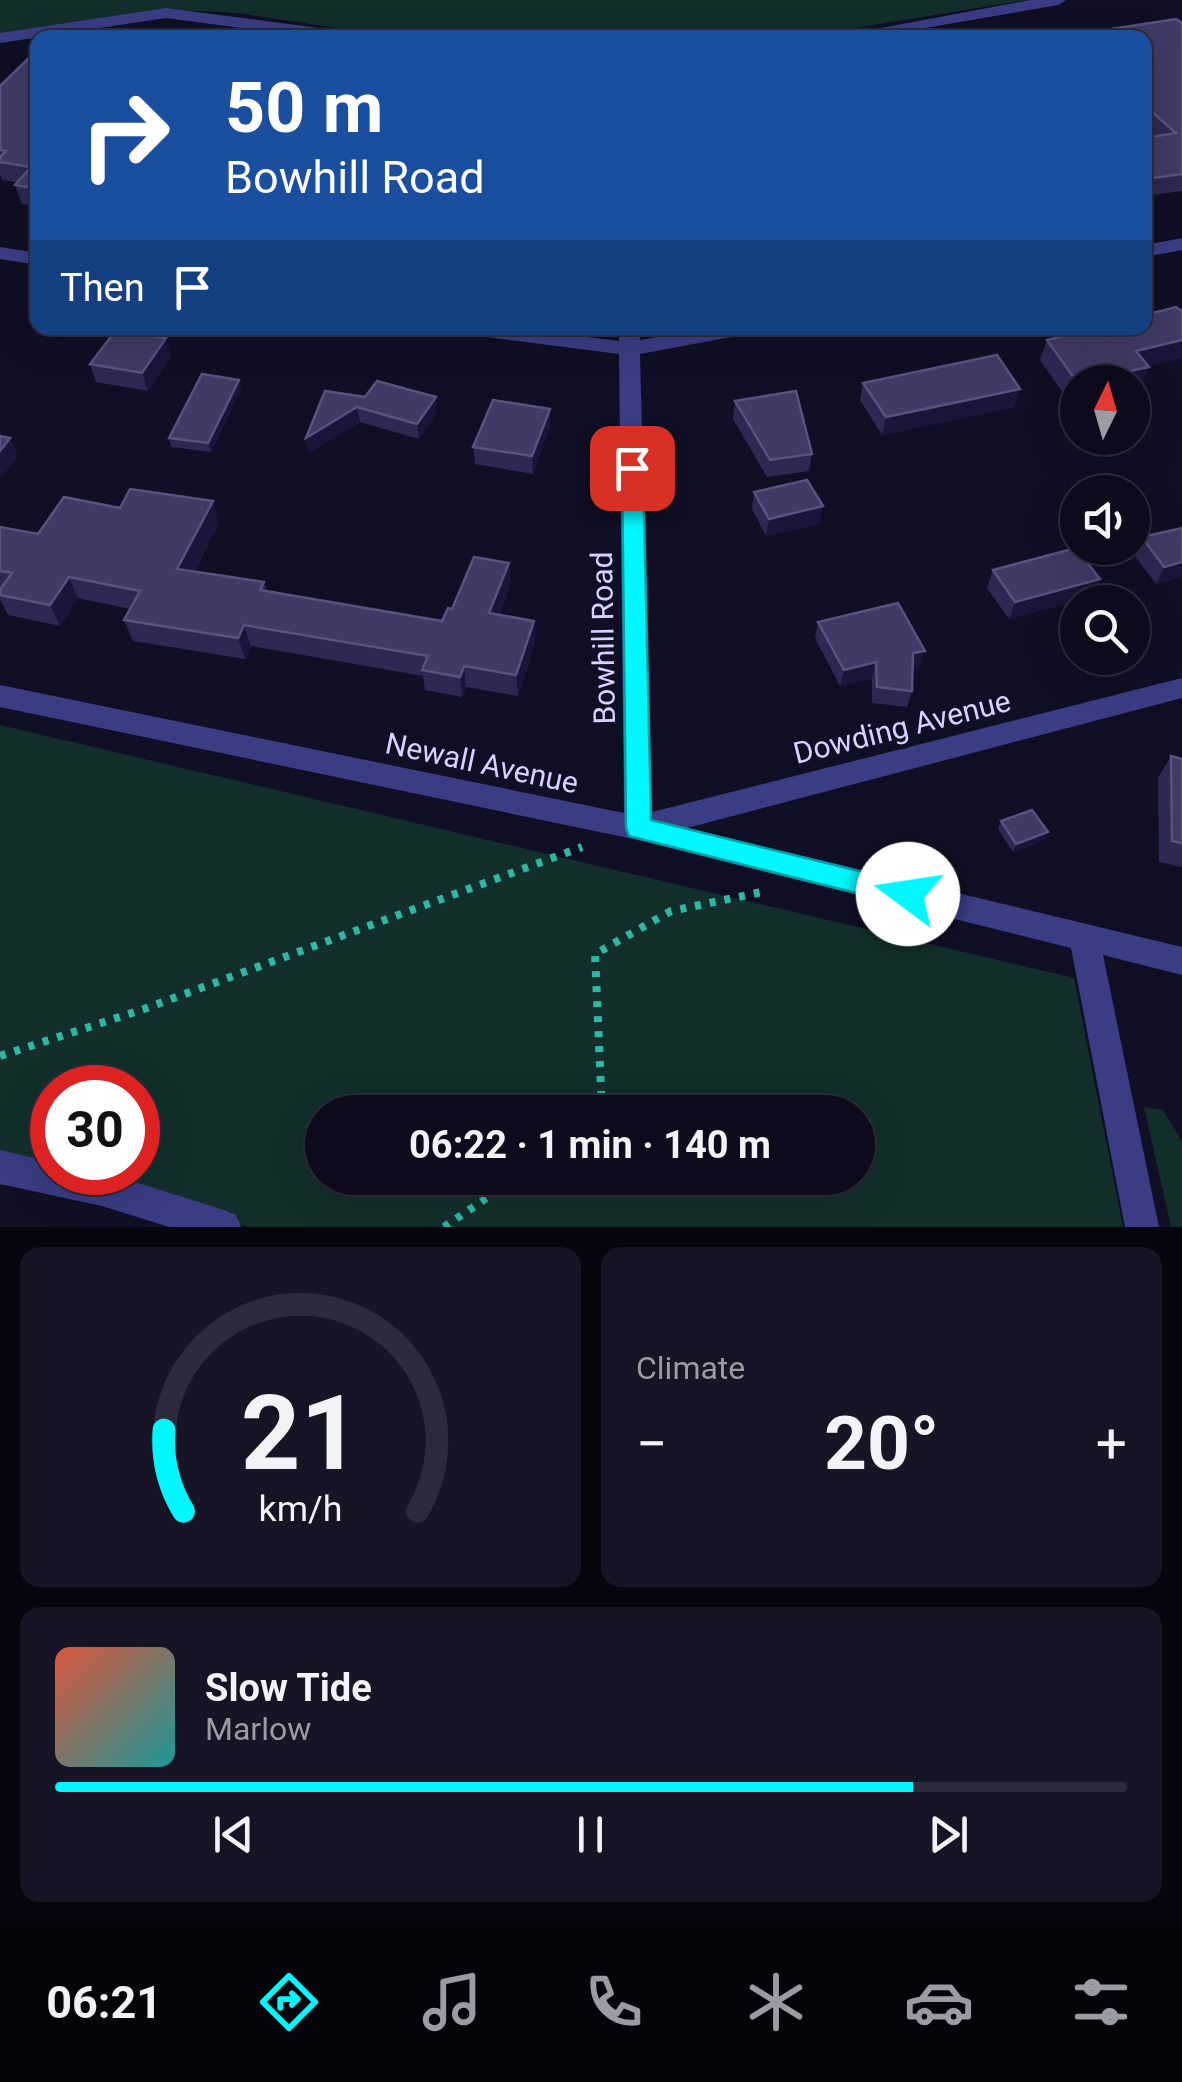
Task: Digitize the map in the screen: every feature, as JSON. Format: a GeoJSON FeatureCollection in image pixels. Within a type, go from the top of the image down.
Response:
{"type":"FeatureCollection","features":[{"type":"Feature","properties":{"kind":"street"},"geometry":{"type":"LineString","coordinates":[[883,30],[1058,0]]}},
{"type":"Feature","properties":{"kind":"street"},"geometry":{"type":"LineString","coordinates":[[53,30],[166,13],[296,30]]}},
{"type":"Feature","properties":{"kind":"street"},"geometry":{"type":"LineString","coordinates":[[0,38],[30,33]]}},
{"type":"Feature","properties":{"kind":"street"},"geometry":{"type":"LineString","coordinates":[[1152,250],[1182,244]]}},
{"type":"Feature","properties":{"kind":"street"},"geometry":{"type":"LineString","coordinates":[[0,254],[30,258]]}},
{"type":"Feature","properties":{"kind":"street"},"geometry":{"type":"LineString","coordinates":[[582,335],[664,335]]}},
{"type":"Feature","properties":{"kind":"street","name":"Bowhill Road"},"geometry":{"type":"LineString","coordinates":[[630,338],[638,828]]}},
{"type":"Feature","properties":{"kind":"street","name":"Dowding Avenue"},"geometry":{"type":"LineString","coordinates":[[638,828],[1182,688]]}},
{"type":"Feature","properties":{"kind":"street","name":"Newall Avenue"},"geometry":{"type":"LineString","coordinates":[[0,696],[638,828],[1182,962]]}},
{"type":"Feature","properties":{"kind":"street"},"geometry":{"type":"LineString","coordinates":[[1084,938],[1142,1227]]}},
{"type":"Feature","properties":{"kind":"street"},"geometry":{"type":"LineString","coordinates":[[0,1168],[102,1189],[224,1227]]}},
{"type":"Feature","properties":{"kind":"path"},"geometry":{"type":"LineString","coordinates":[[0,1056],[144,1008],[638,828]]}},
{"type":"Feature","properties":{"kind":"path"},"geometry":{"type":"LineString","coordinates":[[601,1095],[595,954],[670,910],[782,888]]}},
{"type":"Feature","properties":{"kind":"path"},"geometry":{"type":"LineString","coordinates":[[444,1227],[491,1195]]}},
{"type":"Feature","properties":{"kind":"green space"},"geometry":{"type":"Polygon","coordinates":[[[0,0],[1027,0],[842,30],[351,30],[238,13],[177,10],[0,33],[0,0]]]}},
{"type":"Feature","properties":{"kind":"green space"},"geometry":{"type":"Polygon","coordinates":[[[0,725],[1074,978],[1123,1227],[249,1227],[141,1195],[160,1195],[160,1065],[30,1065],[30,1165],[0,1158],[0,725]]]}},
{"type":"Feature","properties":{"kind":"green space"},"geometry":{"type":"Polygon","coordinates":[[[1144,1107],[1163,1110],[1182,1142],[1182,1227],[1171,1227],[1144,1107]]]}},
{"type":"Feature","properties":{"kind":"building"},"geometry":{"type":"Polygon","coordinates":[[[1176,19],[1182,23],[1182,174],[1152,178],[1152,137],[1176,133],[1152,112],[1152,30],[1105,30],[1176,19]]]}},
{"type":"Feature","properties":{"kind":"building"},"geometry":{"type":"Polygon","coordinates":[[[30,57],[30,167],[0,162],[6,151],[0,150],[0,86],[30,57]]]}},
{"type":"Feature","properties":{"kind":"building"},"geometry":{"type":"Polygon","coordinates":[[[30,168],[30,188],[15,185],[30,168]]]}},
{"type":"Feature","properties":{"kind":"building"},"geometry":{"type":"Polygon","coordinates":[[[1176,307],[1182,310],[1182,340],[1136,351],[1147,365],[1065,365],[1047,340],[1067,335],[1152,335],[1152,313],[1176,307]]]}},
{"type":"Feature","properties":{"kind":"building"},"geometry":{"type":"Polygon","coordinates":[[[112,335],[166,338],[142,373],[90,364],[112,335]]]}},
{"type":"Feature","properties":{"kind":"building"},"geometry":{"type":"Polygon","coordinates":[[[997,355],[1020,389],[886,417],[863,383],[997,355]]]}},
{"type":"Feature","properties":{"kind":"building"},"geometry":{"type":"Polygon","coordinates":[[[202,374],[239,380],[208,443],[169,438],[202,374]]]}},
{"type":"Feature","properties":{"kind":"building"},"geometry":{"type":"Polygon","coordinates":[[[377,381],[436,397],[417,424],[357,407],[306,438],[325,391],[365,397],[377,381]]]}},
{"type":"Feature","properties":{"kind":"building"},"geometry":{"type":"Polygon","coordinates":[[[796,391],[812,454],[770,460],[735,401],[796,391]]]}},
{"type":"Feature","properties":{"kind":"building"},"geometry":{"type":"Polygon","coordinates":[[[493,400],[550,409],[532,456],[473,447],[493,400]]]}},
{"type":"Feature","properties":{"kind":"building"},"geometry":{"type":"Polygon","coordinates":[[[0,436],[10,438],[0,451],[0,436]]]}},
{"type":"Feature","properties":{"kind":"building"},"geometry":{"type":"Polygon","coordinates":[[[807,480],[823,506],[769,519],[754,492],[807,480]]]}},
{"type":"Feature","properties":{"kind":"building"},"geometry":{"type":"Polygon","coordinates":[[[130,489],[213,501],[177,569],[264,582],[260,590],[442,621],[448,608],[452,609],[474,557],[509,563],[489,613],[534,621],[516,675],[464,666],[460,677],[422,670],[428,656],[244,625],[238,638],[124,620],[140,591],[69,577],[50,605],[0,595],[12,573],[0,571],[0,527],[38,534],[64,497],[120,508],[130,489]]]}},
{"type":"Feature","properties":{"kind":"building"},"geometry":{"type":"Polygon","coordinates":[[[1182,528],[1182,562],[1164,567],[1150,548],[1150,535],[1182,528]]]}},
{"type":"Feature","properties":{"kind":"building"},"geometry":{"type":"Polygon","coordinates":[[[1060,552],[1060,565],[1089,565],[1100,579],[1060,585],[1060,590],[1015,602],[993,570],[1060,552]]]}},
{"type":"Feature","properties":{"kind":"building"},"geometry":{"type":"Polygon","coordinates":[[[898,603],[925,651],[913,653],[912,691],[877,687],[876,662],[844,670],[818,622],[898,603]]]}},
{"type":"Feature","properties":{"kind":"building"},"geometry":{"type":"Polygon","coordinates":[[[1171,756],[1182,759],[1182,843],[1172,841],[1171,756]]]}},
{"type":"Feature","properties":{"kind":"building"},"geometry":{"type":"Polygon","coordinates":[[[1032,810],[1048,832],[1016,844],[1001,821],[1032,810]]]}},
{"type":"Feature","properties":{"kind":"route"},"geometry":{"type":"LineString","coordinates":[[632,468],[638,828],[908,894]]}}]}
